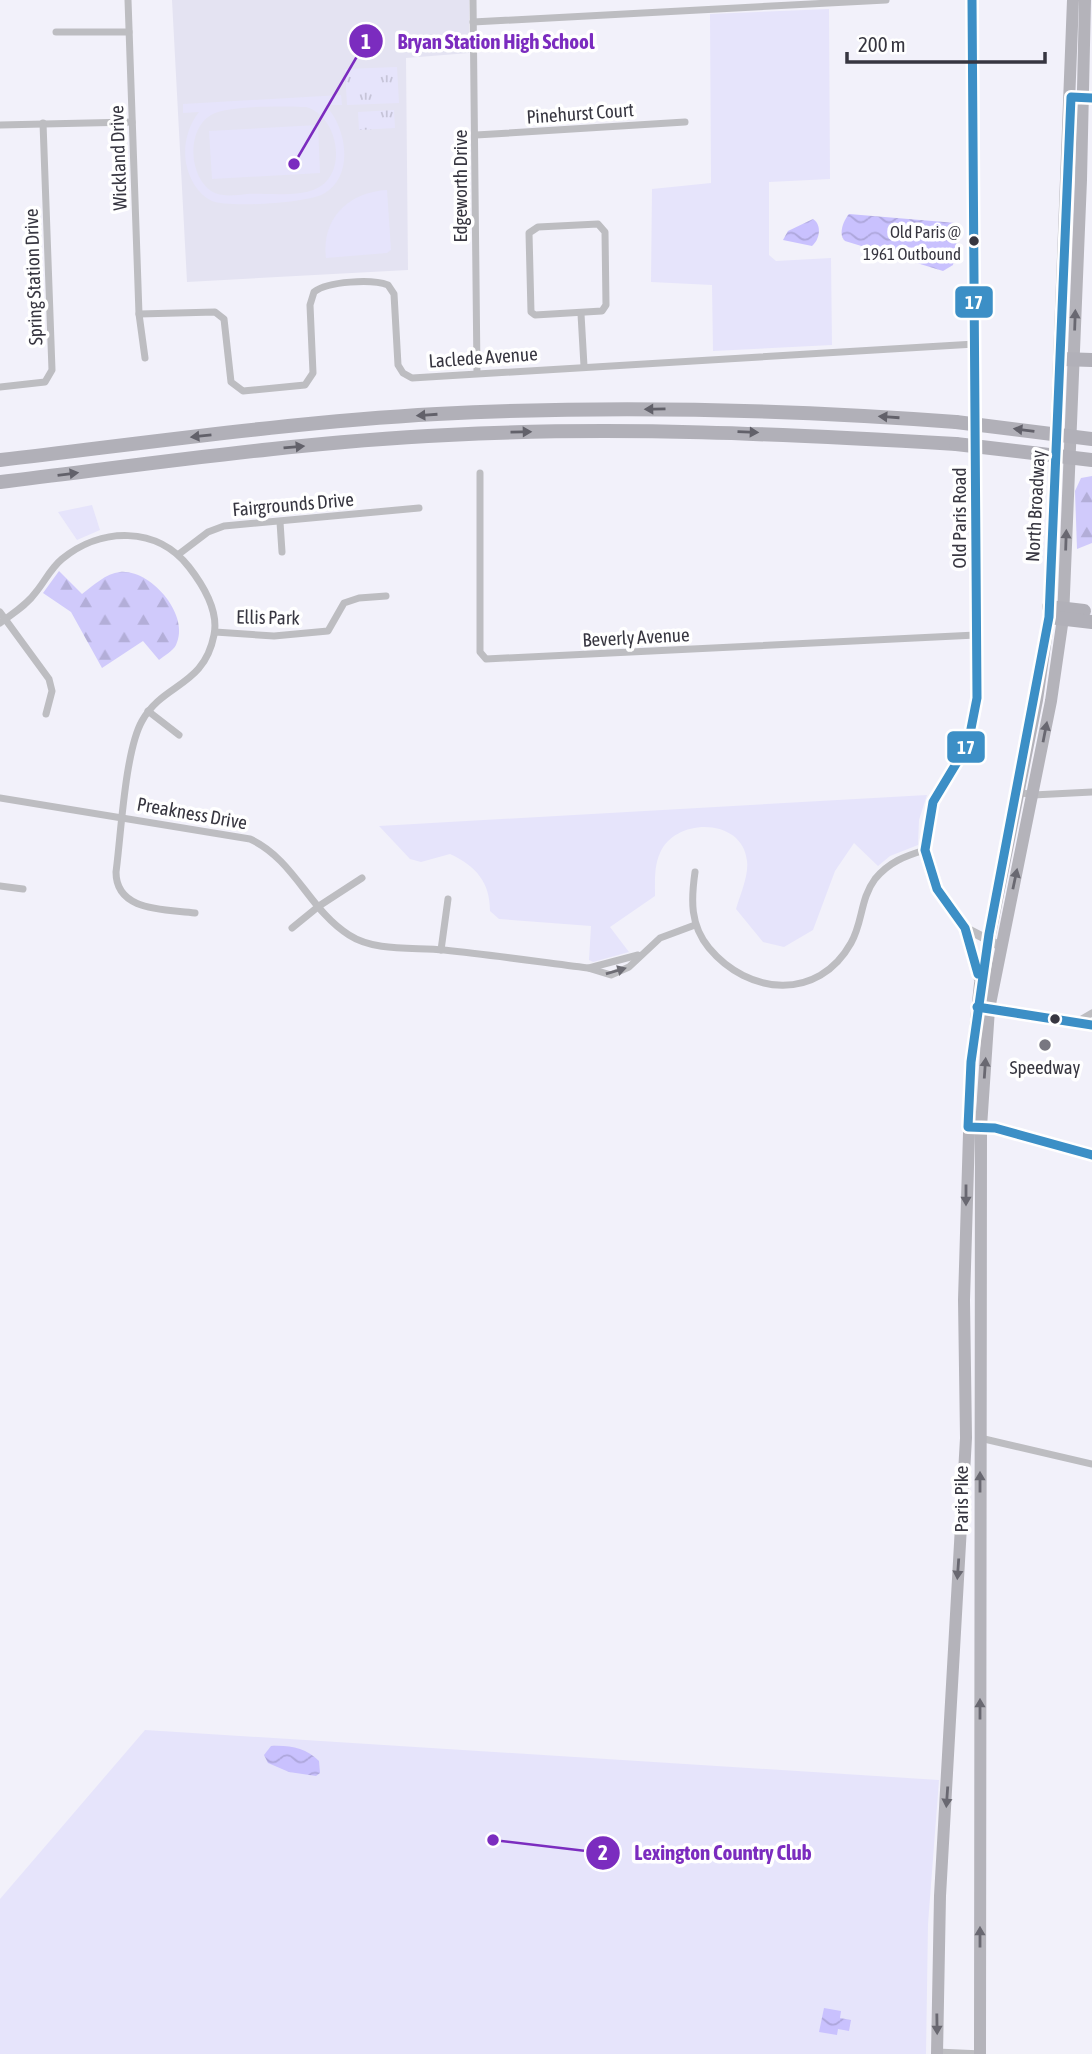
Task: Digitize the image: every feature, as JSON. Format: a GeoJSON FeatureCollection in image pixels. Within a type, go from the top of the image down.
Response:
{"type":"FeatureCollection","features":[{"type":"Feature","properties":{"kind":"highway","name":"North Broadway"},"geometry":{"type":"LineString","coordinates":[[1073,0],[1082,98]]}},
{"type":"Feature","properties":{"kind":"highway","name":"North Broadway"},"geometry":{"type":"LineString","coordinates":[[1000,946],[1032,795],[1056,613],[1085,0]]}},
{"type":"Feature","properties":{"kind":"highway"},"geometry":{"type":"LineString","coordinates":[[1068,354],[1092,351]]}},
{"type":"Feature","properties":{"kind":"highway"},"geometry":{"type":"LineString","coordinates":[[1068,354],[1092,360]]}},
{"type":"Feature","properties":{"kind":"highway"},"geometry":{"type":"LineString","coordinates":[[0,460],[312,423],[520,411],[821,411],[956,422],[1092,439]]}},
{"type":"Feature","properties":{"kind":"highway"},"geometry":{"type":"LineString","coordinates":[[0,482],[229,453],[458,434],[746,431],[956,444],[1092,460]]}},
{"type":"Feature","properties":{"kind":"highway"},"geometry":{"type":"LineString","coordinates":[[1056,613],[1092,612]]}},
{"type":"Feature","properties":{"kind":"highway","name":"North Broadway"},"geometry":{"type":"LineString","coordinates":[[983,1008],[979,984],[1056,613]]}},
{"type":"Feature","properties":{"kind":"highway"},"geometry":{"type":"LineString","coordinates":[[1056,613],[1092,622]]}},
{"type":"Feature","properties":{"kind":"highway","name":"Paris Pike"},"geometry":{"type":"LineString","coordinates":[[937,2053],[939,1910],[966,1438],[964,1300],[983,1008],[1000,946]]}},
{"type":"Feature","properties":{"kind":"highway","name":"Paris Pike"},"geometry":{"type":"LineString","coordinates":[[975,1127],[981,1438],[981,2054]]}},
{"type":"Feature","properties":{"kind":"highway"},"geometry":{"type":"LineString","coordinates":[[966,1438],[981,1438]]}},
{"type":"Feature","properties":{"kind":"street","name":"Wickland Drive"},"geometry":{"type":"LineString","coordinates":[[128,0],[139,314],[145,358]]}},
{"type":"Feature","properties":{"kind":"street","name":"Edgeworth Drive"},"geometry":{"type":"LineString","coordinates":[[473,0],[477,373]]}},
{"type":"Feature","properties":{"kind":"street"},"geometry":{"type":"LineString","coordinates":[[473,22],[886,0]]}},
{"type":"Feature","properties":{"kind":"street","name":"Old Paris Road"},"geometry":{"type":"LineString","coordinates":[[972,0],[977,698],[973,728],[960,759],[933,802],[925,850],[937,889],[965,928],[979,984]]}},
{"type":"Feature","properties":{"kind":"street"},"geometry":{"type":"LineString","coordinates":[[56,32],[129,32]]}},
{"type":"Feature","properties":{"kind":"street"},"geometry":{"type":"LineString","coordinates":[[0,125],[132,122]]}},
{"type":"Feature","properties":{"kind":"street","name":"Pinehurst Court"},"geometry":{"type":"LineString","coordinates":[[476,135],[685,122]]}},
{"type":"Feature","properties":{"kind":"street","name":"Spring Station Drive"},"geometry":{"type":"LineString","coordinates":[[0,387],[45,382],[52,370],[43,123]]}},
{"type":"Feature","properties":{"kind":"street"},"geometry":{"type":"LineString","coordinates":[[598,224],[604,227],[606,305],[597,313],[582,314],[539,316],[531,312],[529,233],[532,229],[598,224]]}},
{"type":"Feature","properties":{"kind":"street","name":"Laclede Avenue"},"geometry":{"type":"LineString","coordinates":[[139,314],[215,312],[226,324],[230,375],[234,386],[243,391],[305,386],[313,373],[310,305],[314,292],[326,286],[385,283],[394,294],[398,365],[403,373],[412,378],[975,344]]}},
{"type":"Feature","properties":{"kind":"street"},"geometry":{"type":"LineString","coordinates":[[582,314],[584,366]]}},
{"type":"Feature","properties":{"kind":"street","name":"Beverly Avenue"},"geometry":{"type":"LineString","coordinates":[[480,473],[480,652],[486,659],[976,635]]}},
{"type":"Feature","properties":{"kind":"street","name":"Fairgrounds Drive"},"geometry":{"type":"LineString","coordinates":[[179,554],[208,532],[224,526],[419,508]]}},
{"type":"Feature","properties":{"kind":"street"},"geometry":{"type":"LineString","coordinates":[[280,522],[282,552]]}},
{"type":"Feature","properties":{"kind":"street"},"geometry":{"type":"LineString","coordinates":[[46,714],[51,685],[44,670],[2,618],[29,601],[63,559],[96,540],[118,535],[137,535],[159,542],[179,554],[206,593],[215,632],[206,659],[196,673],[157,701],[138,728],[132,749],[116,872],[123,895],[136,904],[195,913]]}},
{"type":"Feature","properties":{"kind":"street","name":"Ellis Park"},"geometry":{"type":"LineString","coordinates":[[215,632],[282,636],[328,631],[344,603],[359,598],[386,596]]}},
{"type":"Feature","properties":{"kind":"street"},"geometry":{"type":"LineString","coordinates":[[148,711],[179,735]]}},
{"type":"Feature","properties":{"kind":"street"},"geometry":{"type":"LineString","coordinates":[[1018,792],[1032,795],[1092,792]]}},
{"type":"Feature","properties":{"kind":"street","name":"Preakness Drive"},"geometry":{"type":"LineString","coordinates":[[0,798],[123,816],[250,839],[279,856],[339,928],[372,945],[441,950],[588,968],[611,975],[629,967],[639,954],[660,938],[695,925]]}},
{"type":"Feature","properties":{"kind":"street"},"geometry":{"type":"LineString","coordinates":[[695,872],[692,904],[695,925],[718,958],[743,978],[768,985],[804,982],[830,968],[844,954],[856,932],[862,901],[881,873],[897,860],[925,850]]}},
{"type":"Feature","properties":{"kind":"street"},"geometry":{"type":"LineString","coordinates":[[292,928],[319,906],[362,878]]}},
{"type":"Feature","properties":{"kind":"street"},"geometry":{"type":"LineString","coordinates":[[0,886],[23,889]]}},
{"type":"Feature","properties":{"kind":"street"},"geometry":{"type":"LineString","coordinates":[[441,950],[449,899]]}},
{"type":"Feature","properties":{"kind":"street"},"geometry":{"type":"LineString","coordinates":[[965,928],[978,930],[992,921]]}},
{"type":"Feature","properties":{"kind":"street","name":"Old Paris Road"},"geometry":{"type":"LineString","coordinates":[[965,928],[987,943]]}},
{"type":"Feature","properties":{"kind":"street"},"geometry":{"type":"LineString","coordinates":[[969,941],[1000,946]]}},
{"type":"Feature","properties":{"kind":"street","name":"Preakness Drive"},"geometry":{"type":"LineString","coordinates":[[588,968],[639,954]]}},
{"type":"Feature","properties":{"kind":"street"},"geometry":{"type":"LineString","coordinates":[[983,1008],[1092,1025]]}},
{"type":"Feature","properties":{"kind":"street"},"geometry":{"type":"LineString","coordinates":[[1075,1023],[1092,1013]]}},
{"type":"Feature","properties":{"kind":"street"},"geometry":{"type":"LineString","coordinates":[[975,1127],[1092,1155]]}},
{"type":"Feature","properties":{"kind":"street"},"geometry":{"type":"LineString","coordinates":[[981,1438],[1092,1464]]}},
{"type":"Feature","properties":{"kind":"street"},"geometry":{"type":"LineString","coordinates":[[937,2053],[981,2054]]}},
{"type":"Feature","properties":{"kind":"shaded area"},"geometry":{"type":"Polygon","coordinates":[[[172,0],[469,0],[469,53],[406,58],[408,270],[187,282],[172,0]]]}},
{"type":"Feature","properties":{"kind":"green space"},"geometry":{"type":"Polygon","coordinates":[[[829,9],[830,179],[769,182],[769,255],[776,261],[831,258],[832,345],[713,351],[712,285],[651,282],[652,189],[711,183],[710,14],[829,9]]]}},
{"type":"Feature","properties":{"kind":"green space"},"geometry":{"type":"Polygon","coordinates":[[[397,67],[399,103],[347,105],[345,69],[397,67]]]}},
{"type":"Feature","properties":{"kind":"green space"},"geometry":{"type":"Polygon","coordinates":[[[341,95],[342,105],[325,105],[333,114],[342,138],[344,151],[340,176],[323,194],[302,200],[250,204],[212,201],[198,190],[187,169],[186,142],[189,129],[199,112],[183,113],[183,104],[341,95]],[[271,106],[230,109],[211,115],[203,122],[194,143],[195,167],[200,178],[206,187],[215,193],[227,195],[296,194],[314,190],[329,177],[336,155],[331,131],[325,120],[306,107],[271,106]]]}},
{"type":"Feature","properties":{"kind":"green space"},"geometry":{"type":"Polygon","coordinates":[[[394,110],[395,128],[359,130],[358,112],[394,110]]]}},
{"type":"Feature","properties":{"kind":"green space"},"geometry":{"type":"Polygon","coordinates":[[[318,125],[320,173],[212,179],[209,131],[318,125]]]}},
{"type":"Feature","properties":{"kind":"green space"},"geometry":{"type":"Polygon","coordinates":[[[387,190],[391,250],[387,253],[326,258],[328,231],[340,210],[361,196],[387,190]]]}},
{"type":"Feature","properties":{"kind":"green space"},"geometry":{"type":"Polygon","coordinates":[[[1092,476],[1092,543],[1077,549],[1075,491],[1081,478],[1092,476]]]}},
{"type":"Feature","properties":{"kind":"green space"},"geometry":{"type":"Polygon","coordinates":[[[92,505],[100,530],[77,540],[58,512],[92,505]]]}},
{"type":"Feature","properties":{"kind":"green space"},"geometry":{"type":"Polygon","coordinates":[[[59,571],[82,594],[100,580],[115,573],[132,573],[144,578],[165,596],[173,608],[179,633],[175,647],[159,660],[143,641],[102,668],[71,612],[43,593],[59,571]]]}},
{"type":"Feature","properties":{"kind":"green space"},"geometry":{"type":"Polygon","coordinates":[[[927,795],[919,820],[918,845],[890,856],[878,866],[854,843],[835,871],[813,930],[784,947],[763,942],[736,909],[747,861],[743,847],[734,836],[708,827],[679,833],[668,841],[658,858],[655,896],[610,927],[629,952],[593,962],[589,960],[591,926],[499,919],[490,911],[487,892],[480,876],[467,864],[450,854],[421,862],[410,859],[379,826],[927,795]]]}},
{"type":"Feature","properties":{"kind":"green space"},"geometry":{"type":"Polygon","coordinates":[[[145,1730],[939,1780],[928,1924],[926,2054],[0,2054],[0,1899],[145,1730]]]}},
{"type":"Feature","properties":{"kind":"water"},"geometry":{"type":"Polygon","coordinates":[[[849,214],[956,223],[958,232],[953,265],[943,271],[845,241],[842,228],[849,214]]]}},
{"type":"Feature","properties":{"kind":"water"},"geometry":{"type":"Polygon","coordinates":[[[813,219],[819,232],[812,246],[783,240],[788,231],[813,219]]]}},
{"type":"Feature","properties":{"kind":"water"},"geometry":{"type":"Polygon","coordinates":[[[271,1746],[291,1747],[309,1753],[319,1761],[320,1773],[316,1776],[289,1772],[268,1763],[264,1755],[271,1746]]]}},
{"type":"Feature","properties":{"kind":"water"},"geometry":{"type":"Polygon","coordinates":[[[824,2008],[841,2011],[840,2018],[851,2020],[849,2031],[838,2029],[837,2035],[819,2032],[824,2008]]]}},
{"type":"Feature","properties":{"kind":"transit line","name":"17"},"geometry":{"type":"LineString","coordinates":[[972,0],[977,698],[968,744],[933,802],[925,850],[937,889],[965,928],[978,974]]}},
{"type":"Feature","properties":{"kind":"transit line","name":"17"},"geometry":{"type":"LineString","coordinates":[[1092,98],[1071,97],[1049,617],[989,934],[971,1062],[968,1127],[995,1128],[1092,1155]]}},
{"type":"Feature","properties":{"kind":"transit line","name":"17"},"geometry":{"type":"LineString","coordinates":[[977,1007],[1092,1025]]}},
{"type":"Feature","properties":{"kind":"place","name":"Bryan Station High School"},"geometry":{"type":"Point","coordinates":[294,164]}},
{"type":"Feature","properties":{"kind":"place","name":"Old Paris @ 1961 Outbound"},"geometry":{"type":"Point","coordinates":[974,241]}},
{"type":"Feature","properties":{"kind":"place","name":"Speedway"},"geometry":{"type":"Point","coordinates":[1045,1045]}},
{"type":"Feature","properties":{"kind":"place","name":"Lexington Country Club"},"geometry":{"type":"Point","coordinates":[493,1840]}}]}
